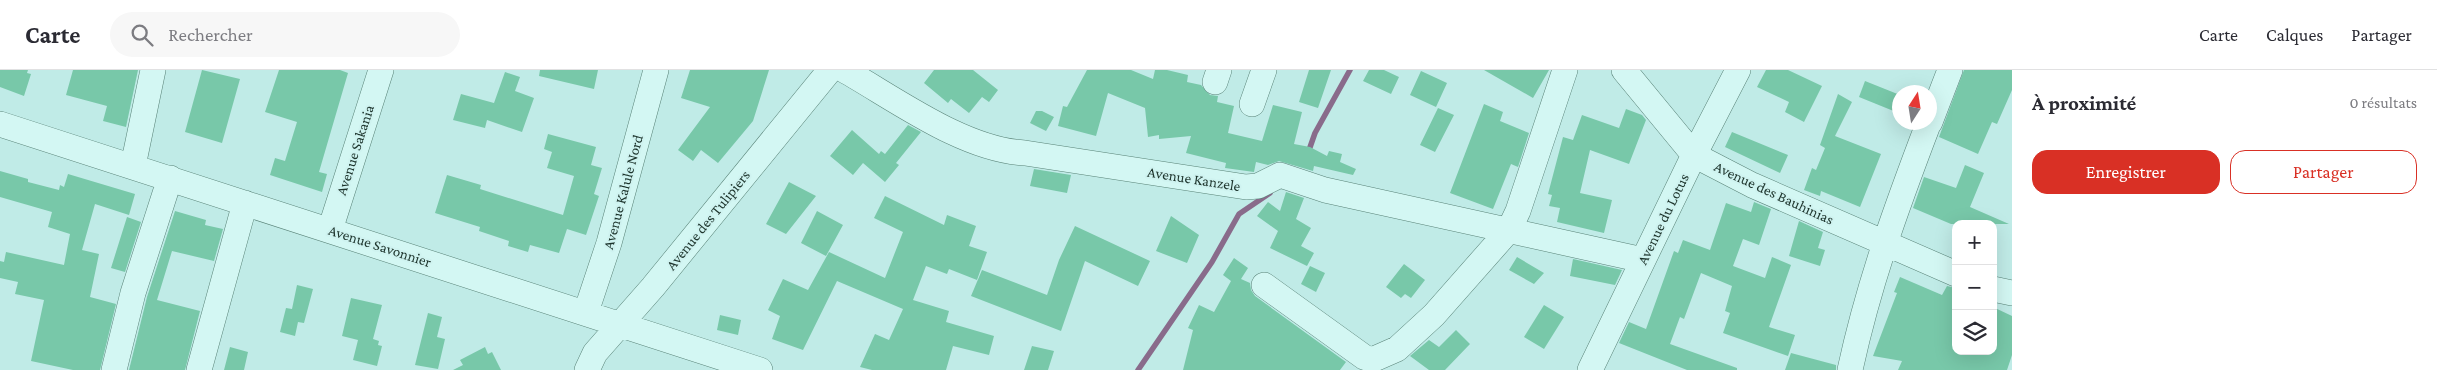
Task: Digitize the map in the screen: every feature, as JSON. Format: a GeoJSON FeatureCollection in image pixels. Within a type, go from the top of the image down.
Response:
{"type":"FeatureCollection","features":[{"type":"Feature","properties":{"kind":"street"},"geometry":{"type":"LineString","coordinates":[[133,166],[153,70]]}},
{"type":"Feature","properties":{"kind":"street","name":"Avenue Sakania"},"geometry":{"type":"LineString","coordinates":[[330,230],[381,70]]}},
{"type":"Feature","properties":{"kind":"street","name":"Avenue Kalule Nord"},"geometry":{"type":"LineString","coordinates":[[586,312],[609,243],[656,70]]}},
{"type":"Feature","properties":{"kind":"street","name":"Avenue des Tulipiers"},"geometry":{"type":"LineString","coordinates":[[587,370],[595,354],[659,280],[830,70]]}},
{"type":"Feature","properties":{"kind":"street","name":"Avenue Kanzele"},"geometry":{"type":"LineString","coordinates":[[844,70],[941,126],[985,147],[1004,152],[1025,153],[1246,187],[1258,186],[1284,176],[1325,190],[1643,260]]}},
{"type":"Feature","properties":{"kind":"street"},"geometry":{"type":"LineString","coordinates":[[1252,104],[1264,70]]}},
{"type":"Feature","properties":{"kind":"street"},"geometry":{"type":"LineString","coordinates":[[1264,285],[1364,357],[1372,360],[1397,349],[1434,315],[1509,230],[1518,211],[1565,70]]}},
{"type":"Feature","properties":{"kind":"street","name":"Avenue des Bauhinias"},"geometry":{"type":"LineString","coordinates":[[1624,70],[1694,155],[1752,185],[1952,272]]}},
{"type":"Feature","properties":{"kind":"street","name":"Avenue du Lotus"},"geometry":{"type":"LineString","coordinates":[[1590,370],[1694,155],[1738,70]]}},
{"type":"Feature","properties":{"kind":"street"},"geometry":{"type":"LineString","coordinates":[[1937,102],[1950,70]]}},
{"type":"Feature","properties":{"kind":"street","name":"Avenue Savonnier"},"geometry":{"type":"LineString","coordinates":[[0,124],[586,312],[760,370]]}},
{"type":"Feature","properties":{"kind":"street"},"geometry":{"type":"LineString","coordinates":[[1850,370],[1884,241],[1926,130]]}},
{"type":"Feature","properties":{"kind":"street"},"geometry":{"type":"LineString","coordinates":[[114,370],[133,293],[170,178]]}},
{"type":"Feature","properties":{"kind":"street"},"geometry":{"type":"LineString","coordinates":[[199,370],[245,203]]}},
{"type":"Feature","properties":{"kind":"street"},"geometry":{"type":"LineString","coordinates":[[1997,290],[2012,293]]}},
{"type":"Feature","properties":{"kind":"building"},"geometry":{"type":"Polygon","coordinates":[[[0,70],[28,70],[27,73],[31,74],[24,96],[0,87],[0,70]]]}},
{"type":"Feature","properties":{"kind":"building"},"geometry":{"type":"Polygon","coordinates":[[[73,70],[138,70],[126,127],[103,121],[107,106],[66,95],[73,70]]]}},
{"type":"Feature","properties":{"kind":"building"},"geometry":{"type":"Polygon","coordinates":[[[202,70],[240,79],[222,143],[185,132],[202,70]]]}},
{"type":"Feature","properties":{"kind":"building"},"geometry":{"type":"Polygon","coordinates":[[[279,70],[340,70],[348,73],[319,172],[327,174],[322,192],[270,175],[275,158],[285,161],[297,122],[265,112],[279,70]]]}},
{"type":"Feature","properties":{"kind":"building"},"geometry":{"type":"Polygon","coordinates":[[[540,70],[598,70],[594,89],[539,76],[540,70]]]}},
{"type":"Feature","properties":{"kind":"building"},"geometry":{"type":"Polygon","coordinates":[[[690,70],[769,70],[753,121],[718,163],[701,150],[693,161],[678,150],[710,107],[681,98],[690,70]]]}},
{"type":"Feature","properties":{"kind":"building"},"geometry":{"type":"Polygon","coordinates":[[[934,70],[973,70],[998,90],[989,102],[982,97],[969,113],[951,99],[948,103],[924,83],[934,70]]]}},
{"type":"Feature","properties":{"kind":"building"},"geometry":{"type":"Polygon","coordinates":[[[1087,70],[1131,70],[1153,79],[1155,70],[1167,70],[1188,75],[1187,82],[1201,85],[1210,95],[1218,96],[1217,102],[1234,106],[1228,133],[1262,141],[1273,105],[1302,112],[1294,144],[1310,147],[1327,156],[1329,151],[1342,154],[1340,162],[1356,169],[1353,175],[1314,166],[1313,171],[1279,161],[1268,165],[1256,162],[1254,172],[1225,168],[1226,163],[1186,153],[1191,136],[1159,139],[1159,135],[1148,137],[1145,108],[1108,93],[1096,136],[1058,126],[1063,106],[1067,107],[1087,70]]]}},
{"type":"Feature","properties":{"kind":"building"},"geometry":{"type":"Polygon","coordinates":[[[1309,70],[1331,70],[1318,108],[1299,102],[1309,70]]]}},
{"type":"Feature","properties":{"kind":"building"},"geometry":{"type":"Polygon","coordinates":[[[1369,70],[1384,70],[1399,77],[1391,94],[1363,81],[1369,70]]]}},
{"type":"Feature","properties":{"kind":"building"},"geometry":{"type":"Polygon","coordinates":[[[1484,70],[1549,70],[1533,98],[1484,70]]]}},
{"type":"Feature","properties":{"kind":"building"},"geometry":{"type":"Polygon","coordinates":[[[1766,70],[1788,70],[1822,86],[1804,122],[1785,112],[1789,102],[1757,87],[1766,70]]]}},
{"type":"Feature","properties":{"kind":"building"},"geometry":{"type":"Polygon","coordinates":[[[1964,70],[2012,70],[2012,90],[1997,124],[1992,122],[1978,154],[1939,137],[1964,70]]]}},
{"type":"Feature","properties":{"kind":"building"},"geometry":{"type":"Polygon","coordinates":[[[1421,71],[1447,83],[1436,107],[1410,95],[1421,71]]]}},
{"type":"Feature","properties":{"kind":"building"},"geometry":{"type":"Polygon","coordinates":[[[505,72],[520,77],[515,91],[534,98],[522,132],[487,120],[485,128],[453,120],[461,94],[494,103],[505,72]]]}},
{"type":"Feature","properties":{"kind":"building"},"geometry":{"type":"Polygon","coordinates":[[[1865,81],[1892,92],[1892,110],[1859,97],[1865,81]]]}},
{"type":"Feature","properties":{"kind":"building"},"geometry":{"type":"Polygon","coordinates":[[[1838,94],[1852,102],[1835,136],[1881,154],[1860,207],[1821,191],[1820,196],[1804,190],[1812,168],[1816,170],[1825,148],[1820,145],[1838,94]]]}},
{"type":"Feature","properties":{"kind":"building"},"geometry":{"type":"Polygon","coordinates":[[[1484,104],[1503,112],[1500,121],[1529,133],[1518,167],[1511,164],[1493,209],[1450,193],[1484,104]]]}},
{"type":"Feature","properties":{"kind":"building"},"geometry":{"type":"Polygon","coordinates":[[[1438,108],[1454,115],[1435,152],[1420,145],[1438,108]]]}},
{"type":"Feature","properties":{"kind":"building"},"geometry":{"type":"Polygon","coordinates":[[[1626,109],[1642,115],[1646,120],[1629,164],[1590,150],[1580,193],[1612,200],[1604,233],[1557,222],[1560,208],[1549,206],[1552,195],[1548,194],[1563,137],[1573,140],[1582,115],[1619,128],[1626,109]]]}},
{"type":"Feature","properties":{"kind":"building"},"geometry":{"type":"Polygon","coordinates":[[[1036,111],[1042,111],[1054,117],[1046,131],[1030,123],[1036,111]]]}},
{"type":"Feature","properties":{"kind":"building"},"geometry":{"type":"Polygon","coordinates":[[[908,125],[921,132],[896,163],[899,165],[885,182],[863,163],[853,175],[830,156],[852,130],[879,154],[881,151],[885,154],[908,125]]]}},
{"type":"Feature","properties":{"kind":"building"},"geometry":{"type":"Polygon","coordinates":[[[1732,132],[1788,155],[1780,173],[1725,147],[1732,132]]]}},
{"type":"Feature","properties":{"kind":"building"},"geometry":{"type":"Polygon","coordinates":[[[548,134],[596,147],[591,165],[602,168],[594,194],[599,196],[586,235],[567,229],[559,253],[530,245],[528,252],[508,246],[509,241],[479,231],[480,227],[435,213],[447,175],[481,185],[480,189],[563,215],[574,176],[547,168],[552,152],[544,149],[548,134]]]}},
{"type":"Feature","properties":{"kind":"building"},"geometry":{"type":"Polygon","coordinates":[[[1965,165],[1984,173],[1970,207],[2009,224],[1997,224],[1997,220],[1952,220],[1951,224],[1913,208],[1924,177],[1956,188],[1965,165]]]}},
{"type":"Feature","properties":{"kind":"building"},"geometry":{"type":"Polygon","coordinates":[[[1034,169],[1071,175],[1067,193],[1030,186],[1034,169]]]}},
{"type":"Feature","properties":{"kind":"building"},"geometry":{"type":"Polygon","coordinates":[[[0,171],[28,179],[28,182],[59,190],[60,185],[64,187],[68,174],[135,194],[129,215],[95,204],[82,250],[99,254],[90,297],[116,304],[100,370],[73,370],[31,361],[44,300],[15,294],[18,282],[0,278],[0,261],[4,262],[6,252],[64,265],[70,234],[48,227],[52,212],[0,197],[0,171]]]}},
{"type":"Feature","properties":{"kind":"building"},"geometry":{"type":"Polygon","coordinates":[[[789,182],[816,196],[786,234],[766,224],[789,182]]]}},
{"type":"Feature","properties":{"kind":"building"},"geometry":{"type":"Polygon","coordinates":[[[1286,192],[1304,198],[1296,219],[1311,228],[1301,246],[1314,253],[1307,266],[1270,248],[1278,231],[1257,216],[1268,202],[1280,211],[1286,192]]]}},
{"type":"Feature","properties":{"kind":"building"},"geometry":{"type":"Polygon","coordinates":[[[885,196],[944,225],[947,215],[976,226],[969,246],[987,252],[977,280],[949,269],[947,274],[926,266],[913,300],[949,311],[946,322],[994,336],[989,355],[953,346],[946,370],[872,370],[860,367],[875,334],[889,340],[903,309],[837,281],[803,350],[772,339],[780,316],[768,310],[783,279],[808,290],[829,252],[885,278],[903,232],[874,218],[885,196]]]}},
{"type":"Feature","properties":{"kind":"building"},"geometry":{"type":"Polygon","coordinates":[[[1754,202],[1771,209],[1759,245],[1743,239],[1733,266],[1765,278],[1772,257],[1791,265],[1769,327],[1795,335],[1788,356],[1723,333],[1730,313],[1725,311],[1732,286],[1701,273],[1684,319],[1680,317],[1670,344],[1737,368],[1737,370],[1687,370],[1619,343],[1629,322],[1646,329],[1674,251],[1678,253],[1683,240],[1710,250],[1726,203],[1751,212],[1754,202]]]}},
{"type":"Feature","properties":{"kind":"building"},"geometry":{"type":"Polygon","coordinates":[[[175,211],[206,220],[205,225],[223,229],[214,261],[172,251],[157,300],[200,311],[185,370],[129,370],[147,297],[175,211]]]}},
{"type":"Feature","properties":{"kind":"building"},"geometry":{"type":"Polygon","coordinates":[[[817,211],[843,225],[826,256],[801,243],[817,211]]]}},
{"type":"Feature","properties":{"kind":"building"},"geometry":{"type":"Polygon","coordinates":[[[1171,216],[1199,235],[1187,263],[1156,251],[1171,216]]]}},
{"type":"Feature","properties":{"kind":"building"},"geometry":{"type":"Polygon","coordinates":[[[127,217],[141,222],[125,272],[111,268],[127,217]]]}},
{"type":"Feature","properties":{"kind":"building"},"geometry":{"type":"Polygon","coordinates":[[[1799,221],[1823,232],[1818,248],[1825,250],[1820,266],[1789,256],[1799,221]]]}},
{"type":"Feature","properties":{"kind":"building"},"geometry":{"type":"Polygon","coordinates":[[[1075,226],[1150,261],[1138,286],[1085,261],[1061,331],[971,296],[982,270],[1047,295],[1059,260],[1075,226]]]}},
{"type":"Feature","properties":{"kind":"building"},"geometry":{"type":"Polygon","coordinates":[[[1517,257],[1544,273],[1534,284],[1509,270],[1517,257]]]}},
{"type":"Feature","properties":{"kind":"building"},"geometry":{"type":"Polygon","coordinates":[[[1234,258],[1248,268],[1241,279],[1250,283],[1251,290],[1255,296],[1346,362],[1340,370],[1183,370],[1193,330],[1188,328],[1199,305],[1214,312],[1231,281],[1223,275],[1234,258]]]}},
{"type":"Feature","properties":{"kind":"building"},"geometry":{"type":"Polygon","coordinates":[[[1573,259],[1622,270],[1615,285],[1570,276],[1573,259]]]}},
{"type":"Feature","properties":{"kind":"building"},"geometry":{"type":"Polygon","coordinates":[[[1404,264],[1425,280],[1411,298],[1405,294],[1401,298],[1386,287],[1404,264]]]}},
{"type":"Feature","properties":{"kind":"building"},"geometry":{"type":"Polygon","coordinates":[[[1310,266],[1325,273],[1316,292],[1301,284],[1310,266]]]}},
{"type":"Feature","properties":{"kind":"building"},"geometry":{"type":"Polygon","coordinates":[[[1900,277],[1942,295],[1947,286],[1952,287],[1952,355],[1997,355],[1997,309],[2012,316],[2012,355],[2007,370],[1898,370],[1902,361],[1873,356],[1897,293],[1894,292],[1900,277]]]}},
{"type":"Feature","properties":{"kind":"building"},"geometry":{"type":"Polygon","coordinates":[[[297,285],[313,289],[304,323],[298,322],[295,336],[280,332],[286,308],[292,309],[297,285]]]}},
{"type":"Feature","properties":{"kind":"building"},"geometry":{"type":"Polygon","coordinates":[[[351,298],[382,305],[373,339],[379,341],[378,345],[382,346],[377,366],[353,360],[358,340],[342,336],[351,298]]]}},
{"type":"Feature","properties":{"kind":"building"},"geometry":{"type":"Polygon","coordinates":[[[1544,305],[1564,317],[1544,349],[1524,337],[1544,305]]]}},
{"type":"Feature","properties":{"kind":"building"},"geometry":{"type":"Polygon","coordinates":[[[428,313],[442,317],[437,337],[445,339],[438,369],[415,365],[428,313]]]}},
{"type":"Feature","properties":{"kind":"building"},"geometry":{"type":"Polygon","coordinates":[[[720,315],[741,320],[738,335],[717,330],[720,315]]]}},
{"type":"Feature","properties":{"kind":"building"},"geometry":{"type":"Polygon","coordinates":[[[1456,330],[1470,344],[1445,370],[1429,370],[1410,356],[1429,340],[1439,347],[1456,330]]]}},
{"type":"Feature","properties":{"kind":"building"},"geometry":{"type":"Polygon","coordinates":[[[1032,346],[1054,351],[1048,370],[1024,370],[1032,346]]]}},
{"type":"Feature","properties":{"kind":"building"},"geometry":{"type":"Polygon","coordinates":[[[230,347],[248,352],[244,370],[224,370],[230,347]]]}},
{"type":"Feature","properties":{"kind":"building"},"geometry":{"type":"Polygon","coordinates":[[[485,347],[488,354],[492,352],[501,370],[453,370],[463,365],[460,360],[485,347]]]}},
{"type":"Feature","properties":{"kind":"building"},"geometry":{"type":"Polygon","coordinates":[[[1791,353],[1836,365],[1836,370],[1785,370],[1791,353]]]}},
{"type":"Feature","properties":{"kind":"waterway"},"geometry":{"type":"LineString","coordinates":[[1308,153],[1315,133],[1350,70]]}},
{"type":"Feature","properties":{"kind":"waterway"},"geometry":{"type":"LineString","coordinates":[[1138,370],[1212,262],[1239,214],[1270,193]]}}]}
